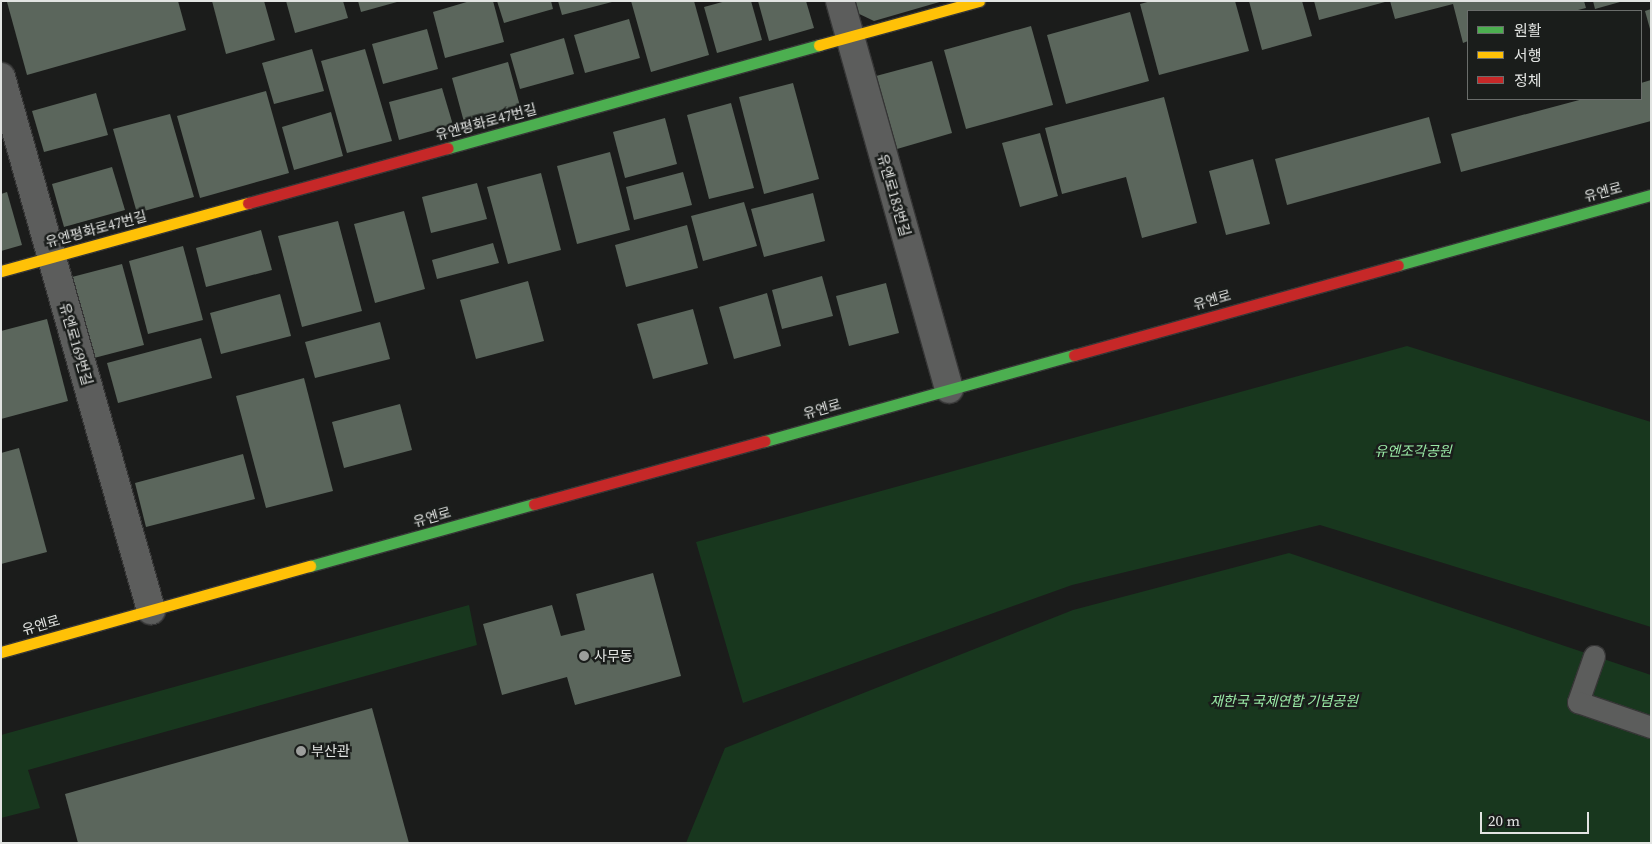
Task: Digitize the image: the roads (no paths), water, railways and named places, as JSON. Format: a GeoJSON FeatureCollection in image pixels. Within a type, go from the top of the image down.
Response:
{"type":"FeatureCollection","features":[{"type":"Feature","properties":{"kind":"main road","name":"유엔평화로47번길"},"geometry":{"type":"LineString","coordinates":[[1,271],[979,1]]}},
{"type":"Feature","properties":{"kind":"main road","name":"유엔로"},"geometry":{"type":"LineString","coordinates":[[1,652],[1651,195]]}},
{"type":"Feature","properties":{"kind":"street","name":"유엔로183번길"},"geometry":{"type":"LineString","coordinates":[[840,1],[949,389]]}},
{"type":"Feature","properties":{"kind":"street","name":"유엔로169번길"},"geometry":{"type":"LineString","coordinates":[[1,77],[151,610]]}},
{"type":"Feature","properties":{"kind":"lane"},"geometry":{"type":"LineString","coordinates":[[1594,656],[1578,702],[1651,727]]}},
{"type":"Feature","properties":{"kind":"place","name":"사무동"},"geometry":{"type":"Point","coordinates":[584,656]}},
{"type":"Feature","properties":{"kind":"place","name":"부산관"},"geometry":{"type":"Point","coordinates":[301,751]}},
{"type":"Feature","properties":{"kind":"park label","name":"유엔조각공원"},"geometry":{"type":"Point","coordinates":[1413,451]}},
{"type":"Feature","properties":{"kind":"park label","name":"재한국 국제연합 기념공원"},"geometry":{"type":"Point","coordinates":[1284,701]}}]}
